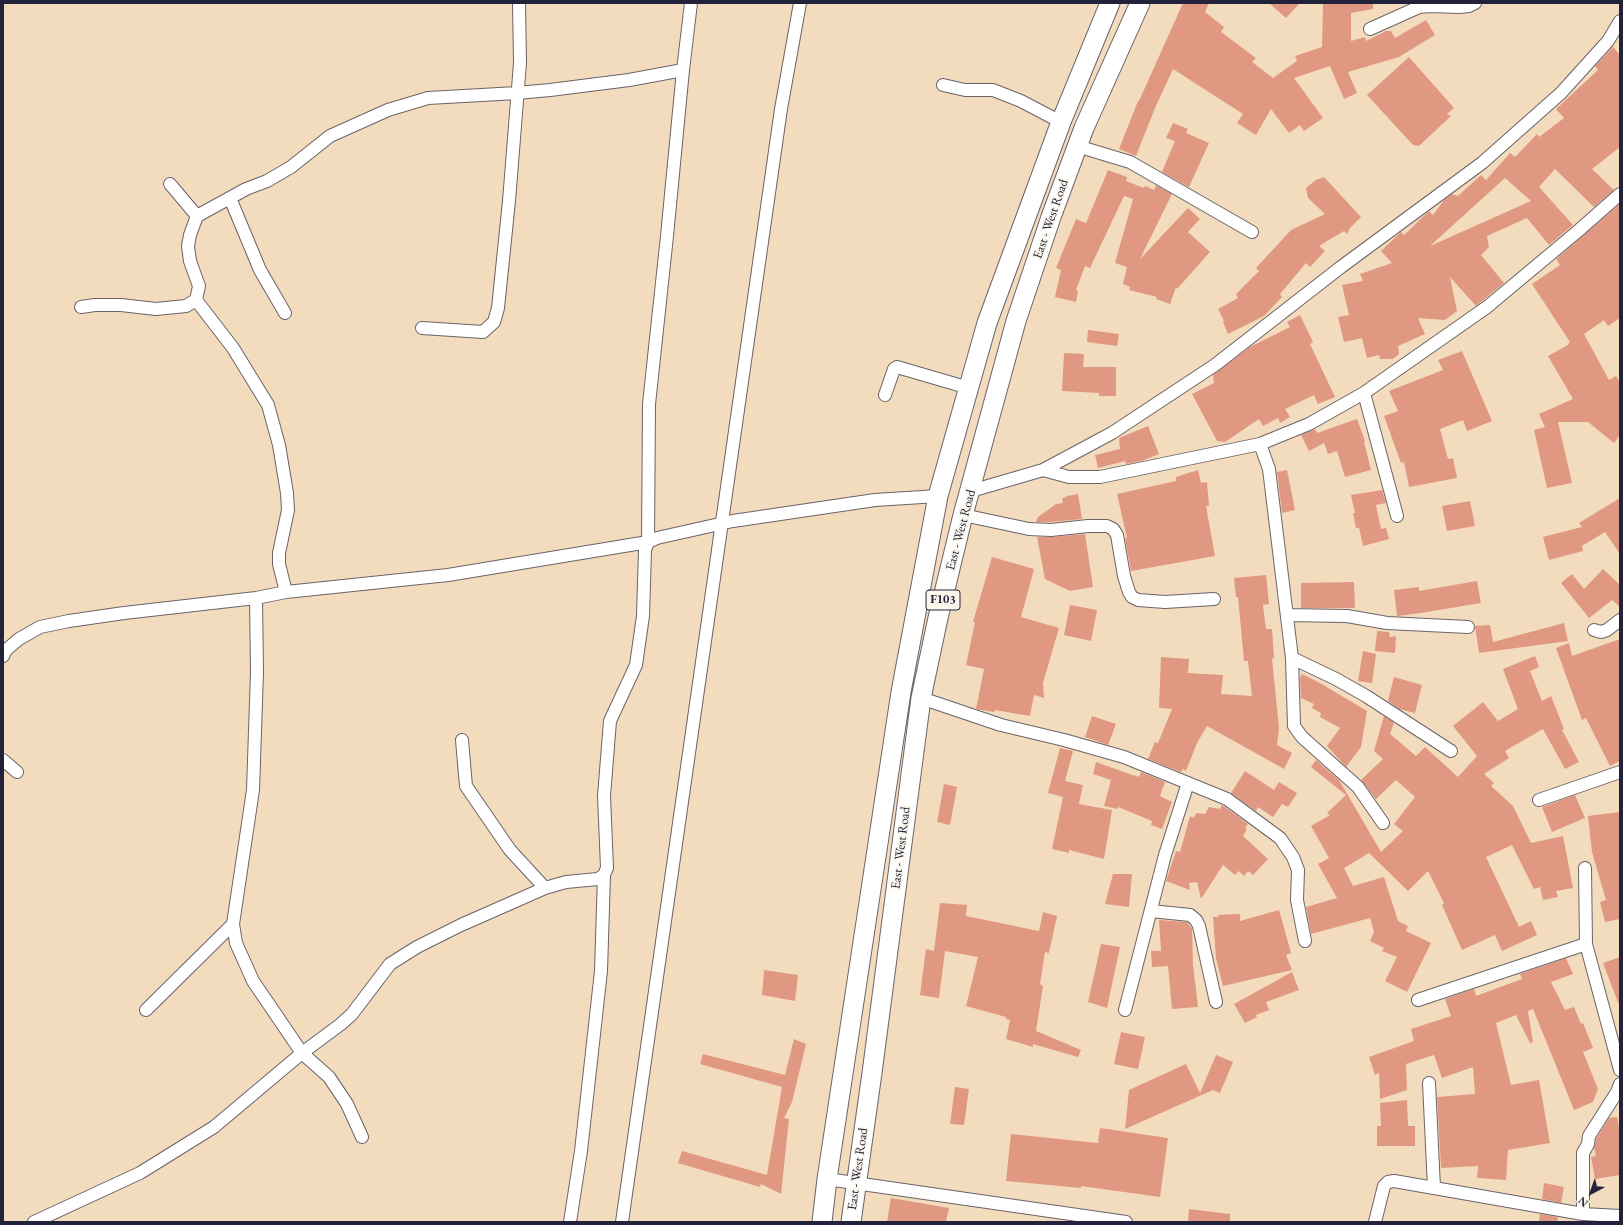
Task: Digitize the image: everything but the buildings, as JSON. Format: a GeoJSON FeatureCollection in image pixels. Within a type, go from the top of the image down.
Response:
{"type":"FeatureCollection","features":[{"type":"Feature","properties":{"kind":"main road","name":"East - West Road"},"geometry":{"type":"LineString","coordinates":[[822,1222],[827,1179],[901,692],[938,496],[987,323],[1061,122],[1110,3]]}},
{"type":"Feature","properties":{"kind":"main road","name":"East - West Road"},"geometry":{"type":"LineString","coordinates":[[851,1222],[921,698],[938,618],[963,515],[1016,321],[1077,146],[1140,3]]}},
{"type":"Feature","properties":{"kind":"street"},"geometry":{"type":"LineString","coordinates":[[422,328],[483,332],[494,322],[498,308],[509,201],[520,63],[519,3]]}},
{"type":"Feature","properties":{"kind":"street"},"geometry":{"type":"LineString","coordinates":[[570,1222],[581,1151],[601,971],[604,875],[607,868],[604,796],[610,721],[636,665],[643,616],[645,550],[648,542],[649,404],[691,3]]}},
{"type":"Feature","properties":{"kind":"street"},"geometry":{"type":"LineString","coordinates":[[622,1222],[781,109],[800,3]]}},
{"type":"Feature","properties":{"kind":"street"},"geometry":{"type":"LineString","coordinates":[[1370,29],[1419,7],[1459,7],[1469,6],[1475,3]]}},
{"type":"Feature","properties":{"kind":"street"},"geometry":{"type":"LineString","coordinates":[[970,491],[1043,470],[1112,433],[1215,365],[1341,267],[1482,163],[1561,93],[1608,41],[1620,21]]}},
{"type":"Feature","properties":{"kind":"street"},"geometry":{"type":"LineString","coordinates":[[81,307],[115,305],[156,309],[175,308],[186,306],[196,300],[199,286],[190,261],[188,246],[190,234],[197,216],[246,189],[267,181],[291,167],[330,136],[388,110],[428,98],[517,93],[629,80],[683,70]]}},
{"type":"Feature","properties":{"kind":"street"},"geometry":{"type":"LineString","coordinates":[[942,85],[965,90],[993,90],[1021,101],[1061,122]]}},
{"type":"Feature","properties":{"kind":"street"},"geometry":{"type":"LineString","coordinates":[[1077,146],[1130,162],[1252,232]]}},
{"type":"Feature","properties":{"kind":"street"},"geometry":{"type":"LineString","coordinates":[[170,184],[197,216]]}},
{"type":"Feature","properties":{"kind":"street"},"geometry":{"type":"LineString","coordinates":[[1043,470],[1070,477],[1100,477],[1260,444],[1309,424],[1364,394],[1487,307],[1620,194]]}},
{"type":"Feature","properties":{"kind":"street"},"geometry":{"type":"LineString","coordinates":[[230,198],[260,270],[285,313]]}},
{"type":"Feature","properties":{"kind":"street"},"geometry":{"type":"LineString","coordinates":[[196,300],[234,348],[268,405],[279,445],[287,492],[288,510],[278,553],[279,564],[286,592]]}},
{"type":"Feature","properties":{"kind":"street"},"geometry":{"type":"LineString","coordinates":[[886,395],[894,370],[897,367],[969,388]]}},
{"type":"Feature","properties":{"kind":"street"},"geometry":{"type":"LineString","coordinates":[[1364,394],[1398,516]]}},
{"type":"Feature","properties":{"kind":"street"},"geometry":{"type":"LineString","coordinates":[[1260,444],[1269,469],[1287,615],[1292,658],[1294,726],[1297,732],[1358,787],[1383,823]]}},
{"type":"Feature","properties":{"kind":"street"},"geometry":{"type":"LineString","coordinates":[[3,656],[6,650],[18,638],[40,627],[69,621],[124,613],[256,598],[286,592],[448,575],[648,542],[657,538],[721,524],[875,500],[938,496]]}},
{"type":"Feature","properties":{"kind":"street"},"geometry":{"type":"LineString","coordinates":[[963,515],[1029,529],[1051,530],[1088,526],[1107,526],[1113,529],[1117,535],[1124,576],[1132,597],[1138,600],[1165,602],[1214,599]]}},
{"type":"Feature","properties":{"kind":"street"},"geometry":{"type":"LineString","coordinates":[[256,598],[257,672],[253,790],[233,924],[236,943],[253,981],[302,1053],[329,1077],[347,1104],[362,1138]]}},
{"type":"Feature","properties":{"kind":"street"},"geometry":{"type":"LineString","coordinates":[[1287,615],[1347,616],[1387,623],[1468,627]]}},
{"type":"Feature","properties":{"kind":"street"},"geometry":{"type":"LineString","coordinates":[[1594,630],[1601,632],[1607,630],[1620,620]]}},
{"type":"Feature","properties":{"kind":"street"},"geometry":{"type":"LineString","coordinates":[[1292,658],[1336,679],[1366,696],[1451,752]]}},
{"type":"Feature","properties":{"kind":"street"},"geometry":{"type":"LineString","coordinates":[[921,698],[1001,724],[1124,757],[1227,799],[1280,838],[1294,856],[1298,870],[1297,900],[1305,942]]}},
{"type":"Feature","properties":{"kind":"street"},"geometry":{"type":"LineString","coordinates":[[462,740],[466,786],[510,850],[545,888]]}},
{"type":"Feature","properties":{"kind":"street"},"geometry":{"type":"LineString","coordinates":[[3,760],[17,772]]}},
{"type":"Feature","properties":{"kind":"street"},"geometry":{"type":"LineString","coordinates":[[1539,800],[1620,772]]}},
{"type":"Feature","properties":{"kind":"street"},"geometry":{"type":"LineString","coordinates":[[1125,1010],[1165,855],[1188,783]]}},
{"type":"Feature","properties":{"kind":"street"},"geometry":{"type":"LineString","coordinates":[[1585,868],[1586,944],[1620,1070]]}},
{"type":"Feature","properties":{"kind":"street"},"geometry":{"type":"LineString","coordinates":[[34,1222],[140,1173],[214,1127],[302,1053],[352,1014],[390,964],[418,947],[462,925],[545,888],[566,882],[598,879],[604,875]]}},
{"type":"Feature","properties":{"kind":"street"},"geometry":{"type":"LineString","coordinates":[[1151,911],[1190,915],[1196,920],[1199,926],[1216,1002]]}},
{"type":"Feature","properties":{"kind":"street"},"geometry":{"type":"LineString","coordinates":[[146,1010],[233,924]]}},
{"type":"Feature","properties":{"kind":"street"},"geometry":{"type":"LineString","coordinates":[[1418,1000],[1586,944]]}},
{"type":"Feature","properties":{"kind":"street"},"geometry":{"type":"LineString","coordinates":[[1429,1083],[1434,1188]]}},
{"type":"Feature","properties":{"kind":"street"},"geometry":{"type":"LineString","coordinates":[[1583,1214],[1583,1153],[1588,1144],[1589,1136],[1618,1092],[1620,1084]]}},
{"type":"Feature","properties":{"kind":"street"},"geometry":{"type":"LineString","coordinates":[[827,1179],[1126,1222]]}},
{"type":"Feature","properties":{"kind":"street"},"geometry":{"type":"LineString","coordinates":[[1374,1222],[1384,1186],[1388,1182],[1394,1181],[1583,1214],[1620,1216]]}}]}
